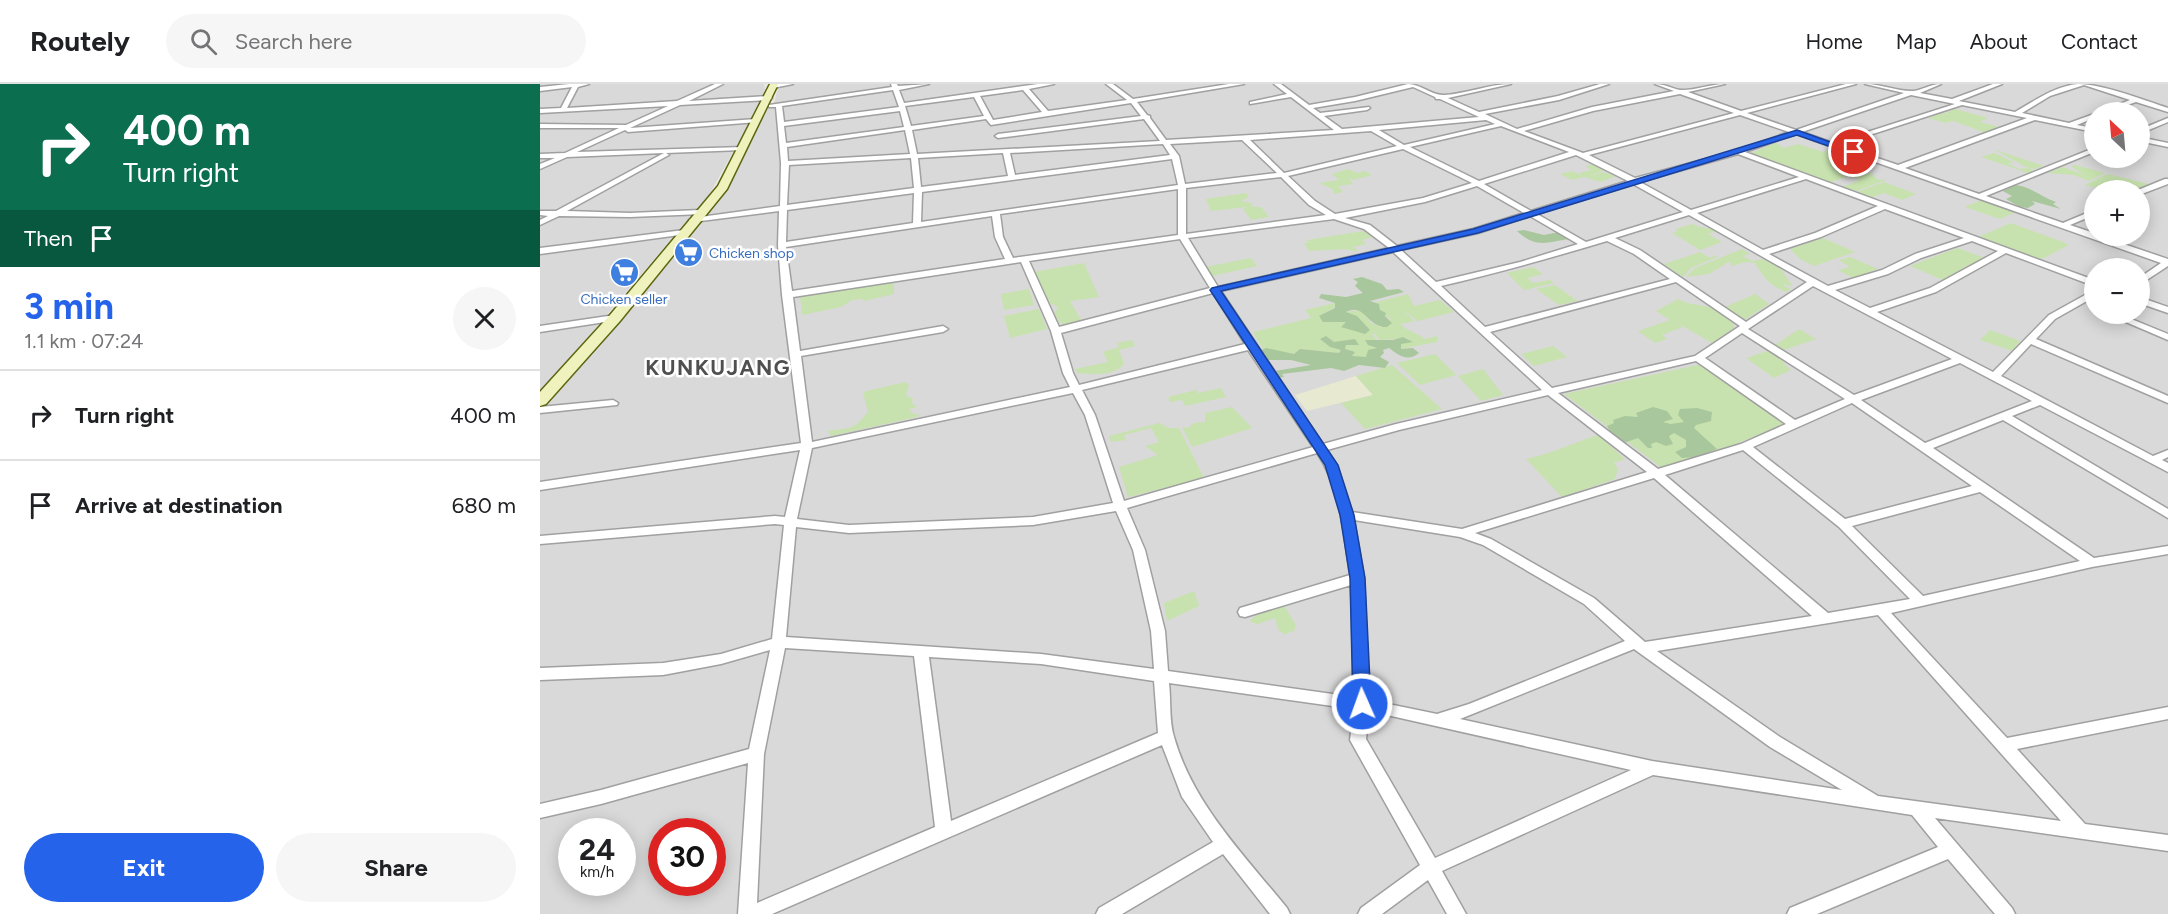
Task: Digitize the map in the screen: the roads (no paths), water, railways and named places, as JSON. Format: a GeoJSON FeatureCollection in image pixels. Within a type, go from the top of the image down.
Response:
{"type":"FeatureCollection","features":[{"type":"Feature","properties":{"kind":"street"},"geometry":{"type":"LineString","coordinates":[[540,89],[586,84]]}},
{"type":"Feature","properties":{"kind":"street"},"geometry":{"type":"LineString","coordinates":[[540,167],[720,84]]}},
{"type":"Feature","properties":{"kind":"street"},"geometry":{"type":"LineString","coordinates":[[540,401],[615,318],[723,187],[772,96],[790,84]]}},
{"type":"Feature","properties":{"kind":"street"},"geometry":{"type":"LineString","coordinates":[[540,111],[926,84]]}},
{"type":"Feature","properties":{"kind":"street"},"geometry":{"type":"LineString","coordinates":[[782,124],[1051,84]]}},
{"type":"Feature","properties":{"kind":"street"},"geometry":{"type":"LineString","coordinates":[[1109,84],[1134,102],[1167,142],[1175,156],[1182,187],[1182,236],[1251,346],[1331,465],[1347,515],[1357,578],[1362,704],[1358,740],[1429,869],[1457,914]]}},
{"type":"Feature","properties":{"kind":"street"},"geometry":{"type":"LineString","coordinates":[[785,145],[906,128],[1048,115],[1241,84]]}},
{"type":"Feature","properties":{"kind":"street"},"geometry":{"type":"LineString","coordinates":[[1277,84],[1339,130]]}},
{"type":"Feature","properties":{"kind":"street"},"geometry":{"type":"LineString","coordinates":[[1438,98],[1492,85],[1508,84]]}},
{"type":"Feature","properties":{"kind":"street"},"geometry":{"type":"LineString","coordinates":[[1476,114],[1559,98],[1606,84]]}},
{"type":"Feature","properties":{"kind":"street"},"geometry":{"type":"LineString","coordinates":[[1658,84],[2168,262]]}},
{"type":"Feature","properties":{"kind":"street"},"geometry":{"type":"LineString","coordinates":[[1516,131],[1592,109],[1722,84]]}},
{"type":"Feature","properties":{"kind":"street"},"geometry":{"type":"LineString","coordinates":[[787,295],[1023,258],[1363,213],[1425,200],[1579,154],[1853,84]]}},
{"type":"Feature","properties":{"kind":"street"},"geometry":{"type":"LineString","coordinates":[[1868,84],[2084,128]]}},
{"type":"Feature","properties":{"kind":"street"},"geometry":{"type":"LineString","coordinates":[[1056,331],[1215,290],[1395,250],[1531,215],[1634,181],[1738,152],[1938,84]]}},
{"type":"Feature","properties":{"kind":"street"},"geometry":{"type":"LineString","coordinates":[[1953,101],[1999,84]]}},
{"type":"Feature","properties":{"kind":"street"},"geometry":{"type":"LineString","coordinates":[[2016,114],[2048,95],[2084,84],[2168,110]]}},
{"type":"Feature","properties":{"kind":"street"},"geometry":{"type":"LineString","coordinates":[[563,110],[576,85]]}},
{"type":"Feature","properties":{"kind":"street"},"geometry":{"type":"LineString","coordinates":[[1306,106],[1355,99],[1412,85],[1516,131],[1579,154],[1691,212],[1813,282],[2168,468]]}},
{"type":"Feature","properties":{"kind":"street"},"geometry":{"type":"LineString","coordinates":[[895,86],[914,156],[919,208],[917,223]]}},
{"type":"Feature","properties":{"kind":"street"},"geometry":{"type":"LineString","coordinates":[[1025,88],[1048,115]]}},
{"type":"Feature","properties":{"kind":"street"},"geometry":{"type":"LineString","coordinates":[[976,95],[998,136],[1012,177]]}},
{"type":"Feature","properties":{"kind":"street"},"geometry":{"type":"LineString","coordinates":[[1252,103],[1292,95]]}},
{"type":"Feature","properties":{"kind":"street"},"geometry":{"type":"LineString","coordinates":[[747,914],[756,754],[779,642],[790,522],[807,446],[782,245],[785,145],[782,124],[772,96]]}},
{"type":"Feature","properties":{"kind":"street"},"geometry":{"type":"LineString","coordinates":[[2130,102],[2136,100]]}},
{"type":"Feature","properties":{"kind":"street"},"geometry":{"type":"LineString","coordinates":[[1832,145],[1962,103]]}},
{"type":"Feature","properties":{"kind":"street"},"geometry":{"type":"LineString","coordinates":[[1318,115],[1366,108]]}},
{"type":"Feature","properties":{"kind":"street"},"geometry":{"type":"LineString","coordinates":[[998,136],[1148,117]]}},
{"type":"Feature","properties":{"kind":"street"},"geometry":{"type":"LineString","coordinates":[[785,163],[1245,138],[1487,118]]}},
{"type":"Feature","properties":{"kind":"street"},"geometry":{"type":"LineString","coordinates":[[1898,168],[2034,118]]}},
{"type":"Feature","properties":{"kind":"street"},"geometry":{"type":"LineString","coordinates":[[2069,125],[2084,120]]}},
{"type":"Feature","properties":{"kind":"street"},"geometry":{"type":"LineString","coordinates":[[2150,127],[2168,120]]}},
{"type":"Feature","properties":{"kind":"street"},"geometry":{"type":"LineString","coordinates":[[618,130],[756,122]]}},
{"type":"Feature","properties":{"kind":"street"},"geometry":{"type":"LineString","coordinates":[[782,245],[917,223],[1282,175],[1502,124]]}},
{"type":"Feature","properties":{"kind":"street"},"geometry":{"type":"LineString","coordinates":[[540,126],[627,126]]}},
{"type":"Feature","properties":{"kind":"street"},"geometry":{"type":"LineString","coordinates":[[1372,129],[1397,144],[1479,184],[1587,246]]}},
{"type":"Feature","properties":{"kind":"street"},"geometry":{"type":"LineString","coordinates":[[1245,138],[1312,203],[1332,216],[1366,227],[1395,250],[1485,330],[1548,391],[1657,474],[1826,619]]}},
{"type":"Feature","properties":{"kind":"street"},"geometry":{"type":"LineString","coordinates":[[2158,143],[2168,139]]}},
{"type":"Feature","properties":{"kind":"street"},"geometry":{"type":"LineString","coordinates":[[2150,141],[2168,145]]}},
{"type":"Feature","properties":{"kind":"street"},"geometry":{"type":"LineString","coordinates":[[540,156],[669,153],[742,148]]}},
{"type":"Feature","properties":{"kind":"street"},"geometry":{"type":"LineString","coordinates":[[1738,152],[2084,279]]}},
{"type":"Feature","properties":{"kind":"street"},"geometry":{"type":"LineString","coordinates":[[540,223],[669,153]]}},
{"type":"Feature","properties":{"kind":"street"},"geometry":{"type":"LineString","coordinates":[[1980,196],[2084,154]]}},
{"type":"Feature","properties":{"kind":"street"},"geometry":{"type":"LineString","coordinates":[[540,213],[697,216],[784,209],[1175,156]]}},
{"type":"Feature","properties":{"kind":"street"},"geometry":{"type":"LineString","coordinates":[[1436,285],[1587,246],[1806,177]]}},
{"type":"Feature","properties":{"kind":"street"},"geometry":{"type":"LineString","coordinates":[[2150,188],[2168,181]]}},
{"type":"Feature","properties":{"kind":"street"},"geometry":{"type":"LineString","coordinates":[[1763,253],[1818,235],[1884,206]]}},
{"type":"Feature","properties":{"kind":"street"},"geometry":{"type":"LineString","coordinates":[[996,213],[999,237],[1010,260]]}},
{"type":"Feature","properties":{"kind":"street"},"geometry":{"type":"LineString","coordinates":[[2064,225],[2084,216]]}},
{"type":"Feature","properties":{"kind":"street"},"geometry":{"type":"LineString","coordinates":[[540,251],[684,232]]}},
{"type":"Feature","properties":{"kind":"street"},"geometry":{"type":"LineString","coordinates":[[1829,289],[1885,273],[1918,256],[1971,238]]}},
{"type":"Feature","properties":{"kind":"street"},"geometry":{"type":"LineString","coordinates":[[1610,239],[1637,252],[1678,279],[1744,328],[1853,399],[1979,488],[2092,563]]}},
{"type":"Feature","properties":{"kind":"street"},"geometry":{"type":"LineString","coordinates":[[1870,311],[1933,290],[2006,250]]}},
{"type":"Feature","properties":{"kind":"street"},"geometry":{"type":"LineString","coordinates":[[1023,258],[1056,331],[1075,389],[1090,415],[1120,506],[1139,550],[1158,631],[1166,736],[1188,792],[1225,844],[1281,914]]}},
{"type":"Feature","properties":{"kind":"street"},"geometry":{"type":"LineString","coordinates":[[2150,274],[2168,262]]}},
{"type":"Feature","properties":{"kind":"street"},"geometry":{"type":"LineString","coordinates":[[1485,330],[1678,279]]}},
{"type":"Feature","properties":{"kind":"street"},"geometry":{"type":"LineString","coordinates":[[540,540],[776,520],[849,529],[1010,523],[1120,506],[1396,427],[1698,358],[1813,282]]}},
{"type":"Feature","properties":{"kind":"street"},"geometry":{"type":"LineString","coordinates":[[1995,376],[2052,317],[2084,299]]}},
{"type":"Feature","properties":{"kind":"street"},"geometry":{"type":"LineString","coordinates":[[2080,301],[2084,302]]}},
{"type":"Feature","properties":{"kind":"street"},"geometry":{"type":"LineString","coordinates":[[2150,304],[2168,310]]}},
{"type":"Feature","properties":{"kind":"street"},"geometry":{"type":"LineString","coordinates":[[540,329],[615,318]]}},
{"type":"Feature","properties":{"kind":"street"},"geometry":{"type":"LineString","coordinates":[[2136,324],[2168,337]]}},
{"type":"Feature","properties":{"kind":"street"},"geometry":{"type":"LineString","coordinates":[[797,354],[943,329]]}},
{"type":"Feature","properties":{"kind":"street"},"geometry":{"type":"LineString","coordinates":[[2029,340],[2168,400]]}},
{"type":"Feature","properties":{"kind":"street"},"geometry":{"type":"LineString","coordinates":[[540,486],[807,446],[1075,389],[1251,346]]}},
{"type":"Feature","properties":{"kind":"street"},"geometry":{"type":"LineString","coordinates":[[1698,358],[1796,425]]}},
{"type":"Feature","properties":{"kind":"street"},"geometry":{"type":"LineString","coordinates":[[1462,533],[1745,446],[1853,399],[1961,359]]}},
{"type":"Feature","properties":{"kind":"street"},"geometry":{"type":"LineString","coordinates":[[1924,448],[2041,401]]}},
{"type":"Feature","properties":{"kind":"street"},"geometry":{"type":"LineString","coordinates":[[540,410],[614,403]]}},
{"type":"Feature","properties":{"kind":"street"},"geometry":{"type":"LineString","coordinates":[[2004,416],[2168,514]]}},
{"type":"Feature","properties":{"kind":"street"},"geometry":{"type":"LineString","coordinates":[[1745,446],[1843,524],[1920,601]]}},
{"type":"Feature","properties":{"kind":"street"},"geometry":{"type":"LineString","coordinates":[[2153,460],[2168,453]]}},
{"type":"Feature","properties":{"kind":"street"},"geometry":{"type":"LineString","coordinates":[[1843,524],[1979,488]]}},
{"type":"Feature","properties":{"kind":"street"},"geometry":{"type":"LineString","coordinates":[[1347,515],[1462,533],[1487,542],[1589,601],[1639,645],[1775,742],[1878,803]]}},
{"type":"Feature","properties":{"kind":"street"},"geometry":{"type":"LineString","coordinates":[[1437,720],[1473,709],[1639,645],[1881,610],[2092,563],[2168,550]]}},
{"type":"Feature","properties":{"kind":"street"},"geometry":{"type":"LineString","coordinates":[[1245,612],[1357,578]]}},
{"type":"Feature","properties":{"kind":"street"},"geometry":{"type":"LineString","coordinates":[[1881,610],[2006,745],[2081,831]]}},
{"type":"Feature","properties":{"kind":"street"},"geometry":{"type":"LineString","coordinates":[[540,674],[663,669],[721,659],[779,642],[1041,659],[1161,674],[1362,704],[1652,768],[1917,809],[2168,843]]}},
{"type":"Feature","properties":{"kind":"street"},"geometry":{"type":"LineString","coordinates":[[921,653],[944,830]]}},
{"type":"Feature","properties":{"kind":"street"},"geometry":{"type":"LineString","coordinates":[[2006,745],[2168,713]]}},
{"type":"Feature","properties":{"kind":"street"},"geometry":{"type":"LineString","coordinates":[[752,914],[1166,736]]}},
{"type":"Feature","properties":{"kind":"street"},"geometry":{"type":"LineString","coordinates":[[540,811],[602,797],[756,754]]}},
{"type":"Feature","properties":{"kind":"street"},"geometry":{"type":"LineString","coordinates":[[1367,914],[1429,869],[1652,768]]}},
{"type":"Feature","properties":{"kind":"street"},"geometry":{"type":"LineString","coordinates":[[1917,809],[2006,914]]}},
{"type":"Feature","properties":{"kind":"street"},"geometry":{"type":"LineString","coordinates":[[1105,914],[1225,844]]}},
{"type":"Feature","properties":{"kind":"street"},"geometry":{"type":"LineString","coordinates":[[1796,914],[1950,850]]}},
{"type":"Feature","properties":{"kind":"place","name":"Chicken shop"},"geometry":{"type":"Point","coordinates":[688,253]}},
{"type":"Feature","properties":{"kind":"place","name":"Chicken seller"},"geometry":{"type":"Point","coordinates":[624,272]}},
{"type":"Feature","properties":{"kind":"district","name":"KUNKUJANG"},"geometry":{"type":"Point","coordinates":[718,367]}}]}
